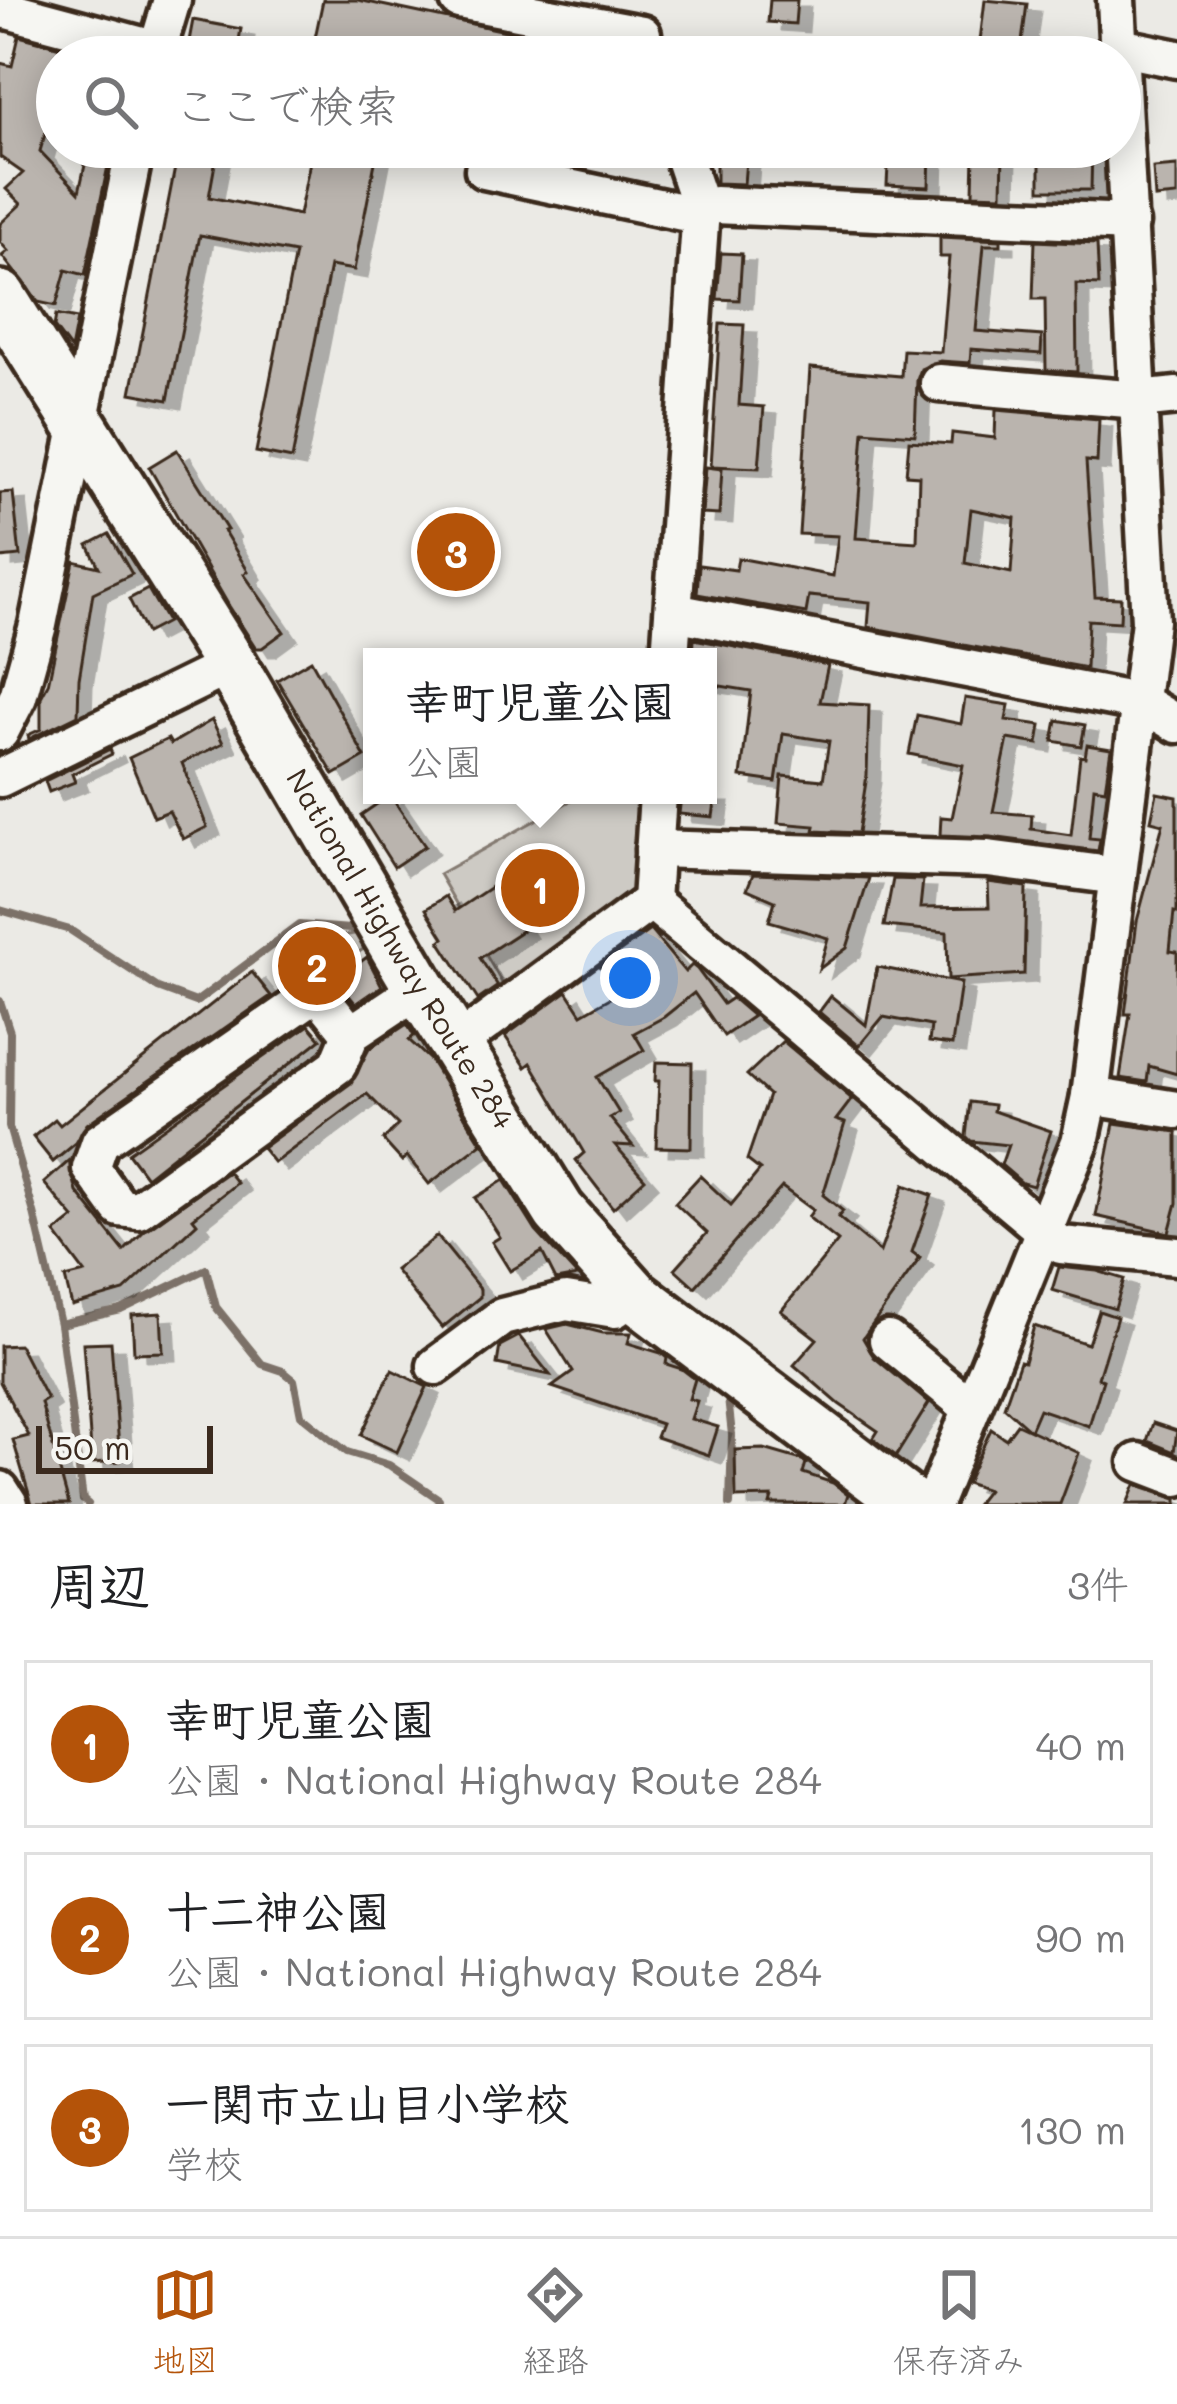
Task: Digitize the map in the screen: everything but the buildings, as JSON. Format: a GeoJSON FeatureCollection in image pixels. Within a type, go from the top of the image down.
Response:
{"type":"FeatureCollection","features":[{"type":"Feature","properties":{"kind":"highway","name":"National Highway Route 284"},"geometry":{"type":"LineString","coordinates":[[0,297],[230,664],[420,988],[560,1211],[634,1295],[910,1504]]}},
{"type":"Feature","properties":{"kind":"street"},"geometry":{"type":"LineString","coordinates":[[161,36],[172,0]]}},
{"type":"Feature","properties":{"kind":"street"},"geometry":{"type":"LineString","coordinates":[[459,0],[641,30]]}},
{"type":"Feature","properties":{"kind":"street"},"geometry":{"type":"LineString","coordinates":[[1116,0],[1118,36]]}},
{"type":"Feature","properties":{"kind":"street"},"geometry":{"type":"LineString","coordinates":[[0,8],[95,36]]}},
{"type":"Feature","properties":{"kind":"street"},"geometry":{"type":"LineString","coordinates":[[1141,57],[1177,59]]}},
{"type":"Feature","properties":{"kind":"street"},"geometry":{"type":"LineString","coordinates":[[0,732],[19,697],[38,625],[131,168]]}},
{"type":"Feature","properties":{"kind":"street"},"geometry":{"type":"LineString","coordinates":[[671,648],[701,209],[687,168]]}},
{"type":"Feature","properties":{"kind":"street"},"geometry":{"type":"LineString","coordinates":[[933,1504],[1046,1234],[1080,1142],[1090,1096],[1150,621],[1126,168]]}},
{"type":"Feature","properties":{"kind":"street"},"geometry":{"type":"LineString","coordinates":[[484,170],[682,212],[715,205],[1130,223]]}},
{"type":"Feature","properties":{"kind":"street"},"geometry":{"type":"LineString","coordinates":[[939,383],[1138,400],[1177,396]]}},
{"type":"Feature","properties":{"kind":"street"},"geometry":{"type":"LineString","coordinates":[[674,612],[1142,703],[1177,724]]}},
{"type":"Feature","properties":{"kind":"street"},"geometry":{"type":"LineString","coordinates":[[0,778],[230,664]]}},
{"type":"Feature","properties":{"kind":"street"},"geometry":{"type":"LineString","coordinates":[[651,902],[657,804]]}},
{"type":"Feature","properties":{"kind":"street"},"geometry":{"type":"LineString","coordinates":[[654,849],[988,860],[1118,876]]}},
{"type":"Feature","properties":{"kind":"street"},"geometry":{"type":"LineString","coordinates":[[455,1046],[651,902]]}},
{"type":"Feature","properties":{"kind":"street"},"geometry":{"type":"LineString","coordinates":[[651,902],[1061,1245],[1177,1256]]}},
{"type":"Feature","properties":{"kind":"street"},"geometry":{"type":"LineString","coordinates":[[351,1034],[317,992],[100,1142],[91,1168],[120,1208],[138,1210],[338,1065],[351,1034],[420,988]]}},
{"type":"Feature","properties":{"kind":"street"},"geometry":{"type":"LineString","coordinates":[[1090,1096],[1177,1110]]}},
{"type":"Feature","properties":{"kind":"street"},"geometry":{"type":"LineString","coordinates":[[436,1366],[502,1317],[566,1301],[615,1309],[634,1295]]}},
{"type":"Feature","properties":{"kind":"street"},"geometry":{"type":"LineString","coordinates":[[888,1340],[971,1408]]}},
{"type":"Feature","properties":{"kind":"street"},"geometry":{"type":"LineString","coordinates":[[1138,1462],[1177,1477]]}},
{"type":"Feature","properties":{"kind":"street"},"geometry":{"type":"LineString","coordinates":[[0,1490],[9,1504]]}},
{"type":"Feature","properties":{"kind":"shaded area"},"geometry":{"type":"Polygon","coordinates":[[[565,804],[644,804],[632,902],[509,995],[439,874],[565,804]]]}},
{"type":"Feature","properties":{"kind":"shaded area"},"geometry":{"type":"Polygon","coordinates":[[[297,933],[324,939],[360,933],[368,946],[309,985],[281,944],[297,933]]]}},
{"type":"Feature","properties":{"kind":"waterway"},"geometry":{"type":"LineString","coordinates":[[0,910],[70,930],[158,988],[196,1002],[299,925],[363,930]]}},
{"type":"Feature","properties":{"kind":"waterway"},"geometry":{"type":"LineString","coordinates":[[0,1001],[10,1032],[9,1127],[60,1324],[83,1500],[88,1504]]}},
{"type":"Feature","properties":{"kind":"waterway"},"geometry":{"type":"LineString","coordinates":[[60,1324],[121,1310],[206,1269],[216,1307],[262,1364],[294,1380],[301,1415],[347,1452],[389,1465],[439,1499],[438,1504]]}},
{"type":"Feature","properties":{"kind":"waterway"},"geometry":{"type":"LineString","coordinates":[[728,1398],[730,1504]]}},
{"type":"Feature","properties":{"kind":"place","name":"一関市立山目小学校"},"geometry":{"type":"Point","coordinates":[456,552]}},
{"type":"Feature","properties":{"kind":"place","name":"幸町児童公園"},"geometry":{"type":"Point","coordinates":[540,888]}},
{"type":"Feature","properties":{"kind":"place","name":"十二神公園"},"geometry":{"type":"Point","coordinates":[317,966]}}]}
